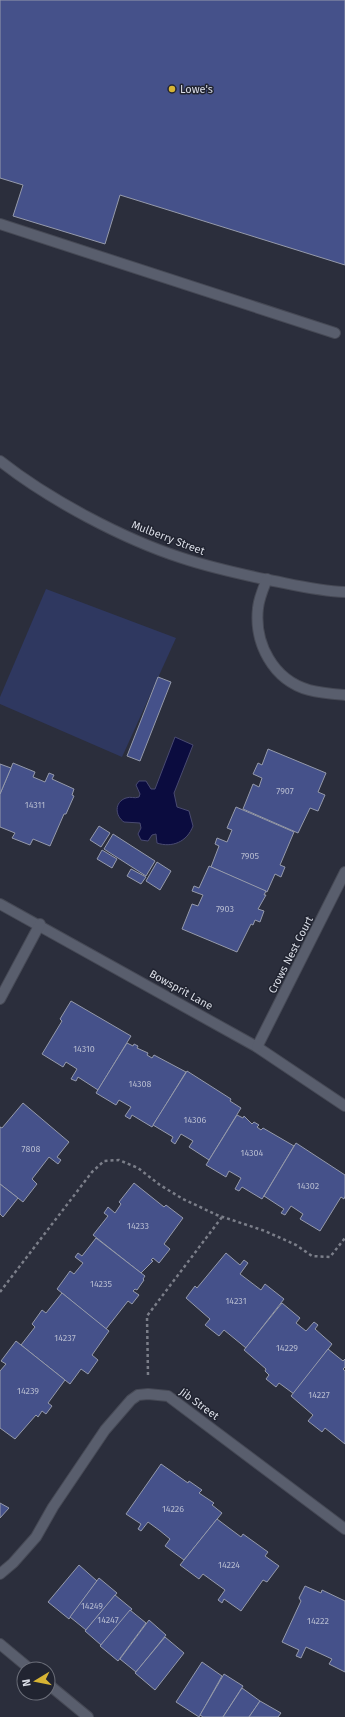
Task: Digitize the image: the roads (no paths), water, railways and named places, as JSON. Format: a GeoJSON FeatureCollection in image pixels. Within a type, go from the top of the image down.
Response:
{"type":"FeatureCollection","features":[{"type":"Feature","properties":{"kind":"street"},"geometry":{"type":"LineString","coordinates":[[0,224],[335,333]]}},
{"type":"Feature","properties":{"kind":"street","name":"Mulberry Street"},"geometry":{"type":"LineString","coordinates":[[0,461],[40,488],[96,520],[136,539],[188,560],[301,587],[345,592]]}},
{"type":"Feature","properties":{"kind":"street"},"geometry":{"type":"LineString","coordinates":[[266,579],[260,598],[257,618],[262,644],[271,665],[282,676],[308,690],[345,695]]}},
{"type":"Feature","properties":{"kind":"street","name":"Crows Nest Court"},"geometry":{"type":"LineString","coordinates":[[257,1047],[345,872]]}},
{"type":"Feature","properties":{"kind":"street","name":"Bowsprit Lane"},"geometry":{"type":"LineString","coordinates":[[0,904],[40,924],[257,1047],[345,1106]]}},
{"type":"Feature","properties":{"kind":"street"},"geometry":{"type":"LineString","coordinates":[[0,999],[40,924]]}},
{"type":"Feature","properties":{"kind":"street","name":"Jib Street"},"geometry":{"type":"LineString","coordinates":[[0,1574],[13,1563],[36,1537],[105,1430],[131,1400],[138,1395],[148,1394],[168,1396],[345,1529]]}},
{"type":"Feature","properties":{"kind":"street"},"geometry":{"type":"LineString","coordinates":[[0,1644],[20,1661]]}},
{"type":"Feature","properties":{"kind":"street"},"geometry":{"type":"LineString","coordinates":[[56,1691],[88,1717]]}},
{"type":"Feature","properties":{"kind":"place","name":"Lowe's"},"geometry":{"type":"Point","coordinates":[172,89]}}]}
